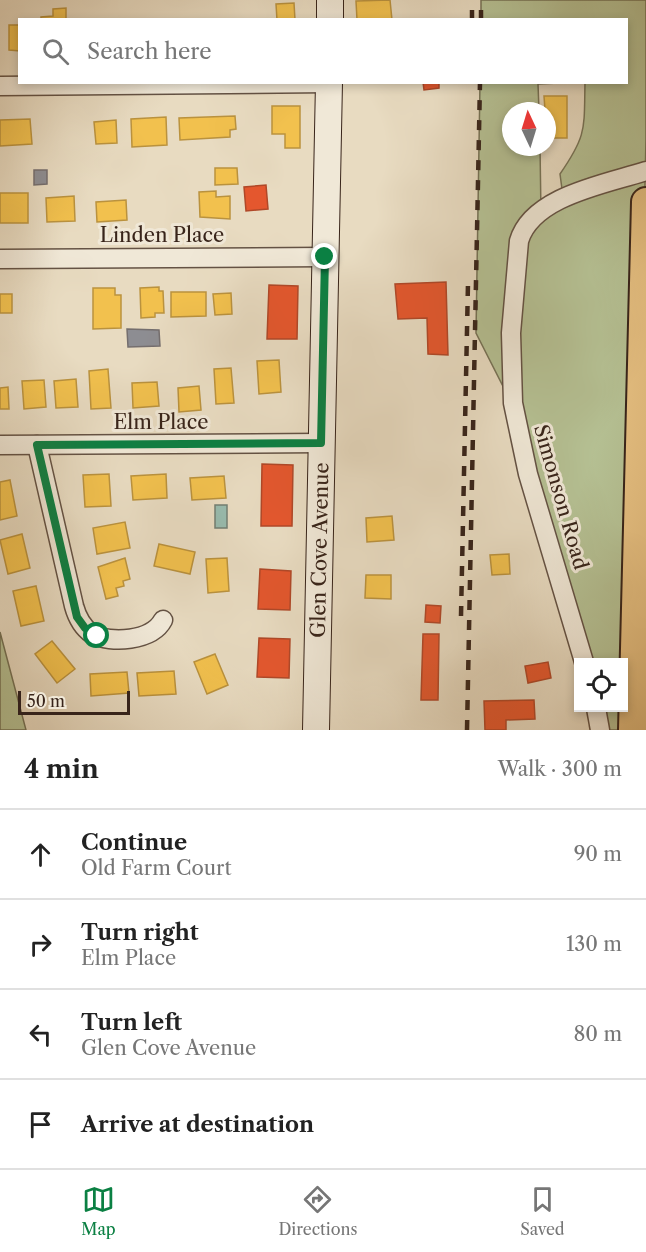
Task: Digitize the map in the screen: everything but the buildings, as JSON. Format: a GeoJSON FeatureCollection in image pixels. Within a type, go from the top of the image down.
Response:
{"type":"FeatureCollection","features":[{"type":"Feature","properties":{"kind":"main road"},"geometry":{"type":"LineString","coordinates":[[330,0],[330,18]]}},
{"type":"Feature","properties":{"kind":"main road","name":"Glen Cove Avenue"},"geometry":{"type":"LineString","coordinates":[[316,730],[329,84]]}},
{"type":"Feature","properties":{"kind":"main road"},"geometry":{"type":"LineString","coordinates":[[633,730],[646,202]]}},
{"type":"Feature","properties":{"kind":"street"},"geometry":{"type":"LineString","coordinates":[[0,86],[219,84]]}},
{"type":"Feature","properties":{"kind":"street","name":"Simonson Road"},"geometry":{"type":"LineString","coordinates":[[583,658],[528,474],[513,403],[511,333],[519,241],[522,231],[531,218],[553,202],[646,171]]}},
{"type":"Feature","properties":{"kind":"street","name":"Linden Place"},"geometry":{"type":"LineString","coordinates":[[0,259],[325,257]]}},
{"type":"Feature","properties":{"kind":"street","name":"Elm Place"},"geometry":{"type":"LineString","coordinates":[[0,445],[321,443]]}},
{"type":"Feature","properties":{"kind":"street"},"geometry":{"type":"LineString","coordinates":[[37,445],[74,606],[80,622],[97,636],[123,638],[146,634],[163,621]]}},
{"type":"Feature","properties":{"kind":"street"},"geometry":{"type":"LineString","coordinates":[[597,712],[600,730]]}},
{"type":"Feature","properties":{"kind":"shaded area"},"geometry":{"type":"Polygon","coordinates":[[[481,0],[646,0],[646,138],[633,730],[601,730],[597,712],[628,712],[628,658],[583,658],[514,408],[476,333],[480,84],[538,84],[539,102],[502,102],[502,156],[540,156],[541,214],[564,204],[560,174],[580,140],[584,122],[585,84],[628,84],[628,18],[481,18],[481,0]]]}},
{"type":"Feature","properties":{"kind":"shaded area"},"geometry":{"type":"Polygon","coordinates":[[[215,505],[227,505],[227,528],[215,528],[215,505]]]}},
{"type":"Feature","properties":{"kind":"shaded area"},"geometry":{"type":"Polygon","coordinates":[[[0,632],[26,730],[0,730],[0,632]]]}},
{"type":"Feature","properties":{"kind":"railway"},"geometry":{"type":"LineString","coordinates":[[472,0],[472,18]]}},
{"type":"Feature","properties":{"kind":"railway"},"geometry":{"type":"LineString","coordinates":[[481,0],[481,18]]}},
{"type":"Feature","properties":{"kind":"railway"},"geometry":{"type":"LineString","coordinates":[[467,730],[480,84]]}},
{"type":"Feature","properties":{"kind":"railway"},"geometry":{"type":"LineString","coordinates":[[461,616],[468,283]]}},
{"type":"Feature","properties":{"kind":"route"},"geometry":{"type":"LineString","coordinates":[[97,636],[90,633],[77,617],[37,445],[321,443],[325,257]]}}]}
